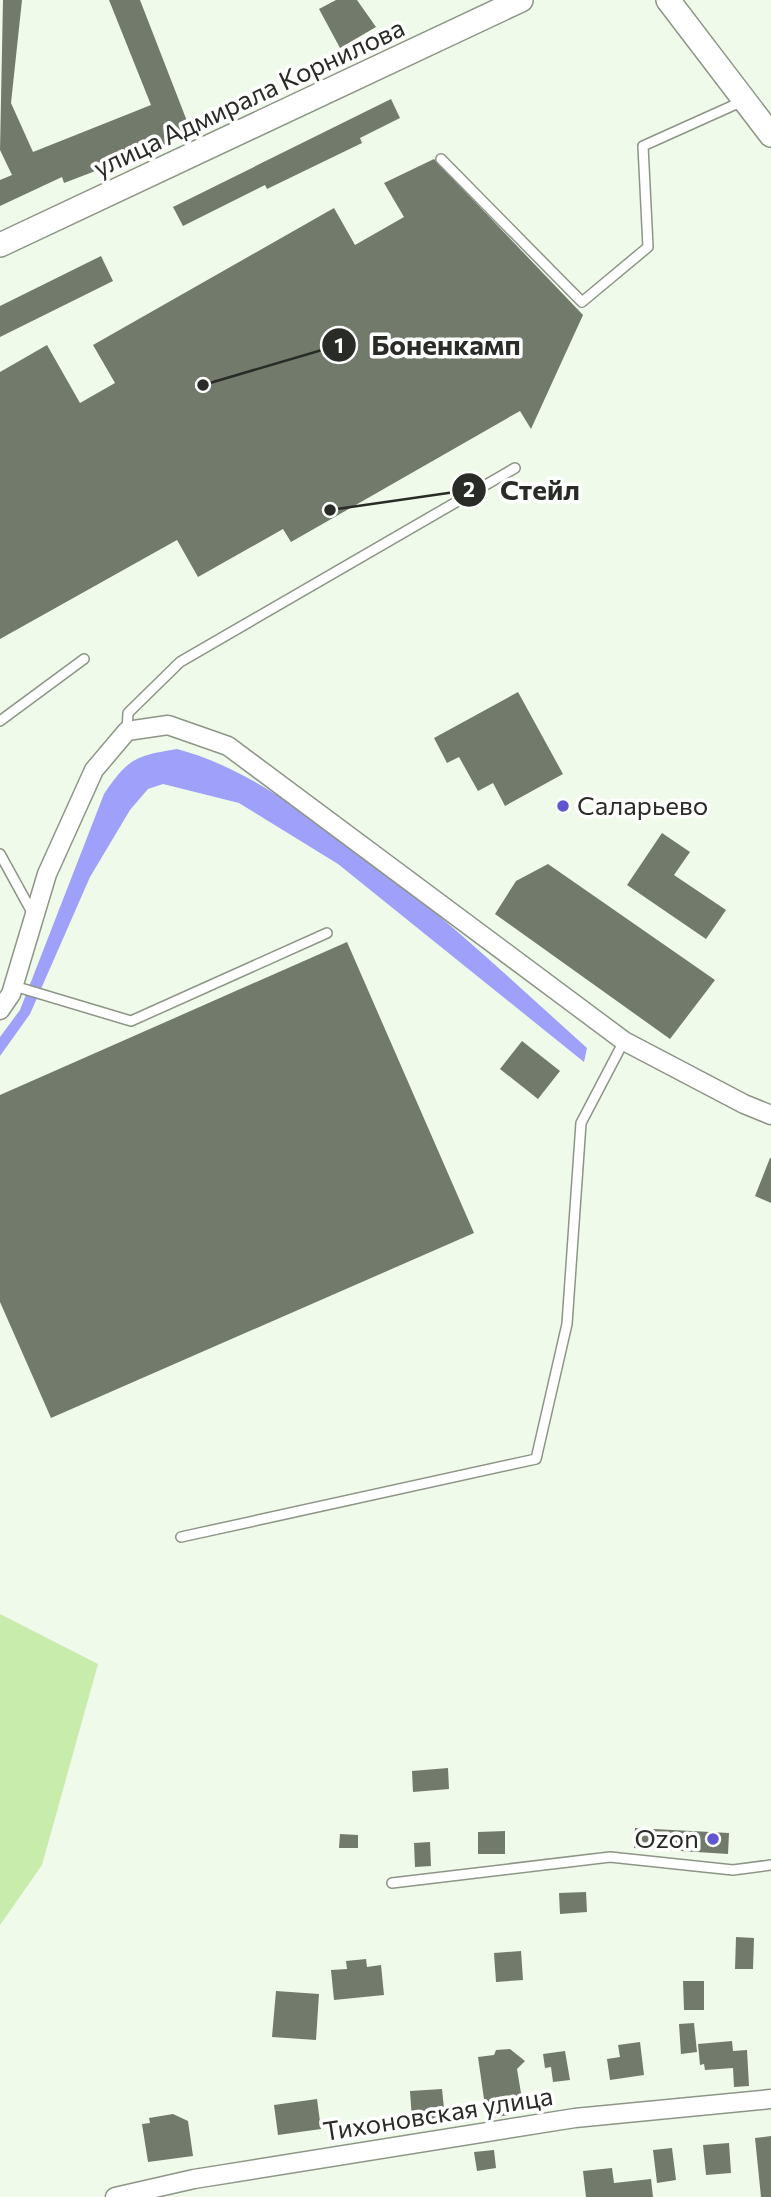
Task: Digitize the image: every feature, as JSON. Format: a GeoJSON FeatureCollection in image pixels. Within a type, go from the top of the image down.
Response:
{"type":"FeatureCollection","features":[{"type":"Feature","properties":{"kind":"main road","name":"улица Адмирала Корнилова"},"geometry":{"type":"LineString","coordinates":[[0,246],[522,0]]}},
{"type":"Feature","properties":{"kind":"main road"},"geometry":{"type":"LineString","coordinates":[[668,0],[771,135]]}},
{"type":"Feature","properties":{"kind":"street"},"geometry":{"type":"LineString","coordinates":[[0,1010],[14,986],[36,919],[47,874],[93,770],[127,731],[168,725],[229,746],[624,1041],[744,1104],[771,1115]]}},
{"type":"Feature","properties":{"kind":"street","name":"Тихоновская улица"},"geometry":{"type":"LineString","coordinates":[[115,2197],[194,2179],[575,2118],[771,2099]]}},
{"type":"Feature","properties":{"kind":"lane"},"geometry":{"type":"LineString","coordinates":[[441,159],[582,302],[648,247],[643,146],[744,100]]}},
{"type":"Feature","properties":{"kind":"lane"},"geometry":{"type":"LineString","coordinates":[[127,731],[128,713],[180,662],[515,468]]}},
{"type":"Feature","properties":{"kind":"lane"},"geometry":{"type":"LineString","coordinates":[[0,720],[84,659]]}},
{"type":"Feature","properties":{"kind":"lane"},"geometry":{"type":"LineString","coordinates":[[0,855],[36,919]]}},
{"type":"Feature","properties":{"kind":"lane"},"geometry":{"type":"LineString","coordinates":[[14,986],[131,1021],[327,933]]}},
{"type":"Feature","properties":{"kind":"lane"},"geometry":{"type":"LineString","coordinates":[[181,1537],[536,1459],[567,1324],[581,1123],[624,1041]]}},
{"type":"Feature","properties":{"kind":"lane"},"geometry":{"type":"LineString","coordinates":[[391,1883],[610,1857],[733,1870],[771,1865]]}},
{"type":"Feature","properties":{"kind":"green space"},"geometry":{"type":"Polygon","coordinates":[[[0,1614],[98,1664],[42,1865],[0,1925],[0,1614]]]}},
{"type":"Feature","properties":{"kind":"water"},"geometry":{"type":"Polygon","coordinates":[[[177,749],[233,770],[267,789],[353,847],[456,930],[587,1048],[584,1062],[338,864],[239,803],[163,784],[148,789],[130,810],[90,877],[30,1014],[0,1056],[0,1037],[20,1010],[104,794],[119,773],[133,761],[177,749]]]}},
{"type":"Feature","properties":{"kind":"building"},"geometry":{"type":"Polygon","coordinates":[[[3,0],[22,0],[11,103],[33,152],[151,105],[109,0],[140,0],[192,134],[64,183],[62,177],[0,206],[0,180],[12,175],[0,150],[3,0]]]}},
{"type":"Feature","properties":{"kind":"building"},"geometry":{"type":"Polygon","coordinates":[[[336,0],[357,0],[376,27],[340,48],[319,9],[336,0]]]}},
{"type":"Feature","properties":{"kind":"building"},"geometry":{"type":"Polygon","coordinates":[[[391,99],[400,118],[360,138],[362,143],[267,189],[265,185],[183,226],[173,207],[391,99]]]}},
{"type":"Feature","properties":{"kind":"building"},"geometry":{"type":"Polygon","coordinates":[[[434,159],[583,315],[531,429],[520,411],[291,542],[283,529],[198,577],[177,540],[0,639],[0,372],[47,345],[80,403],[115,383],[93,345],[334,208],[355,245],[404,217],[384,183],[434,159]]]}},
{"type":"Feature","properties":{"kind":"building"},"geometry":{"type":"Polygon","coordinates":[[[101,256],[113,281],[0,337],[0,306],[101,256]]]}},
{"type":"Feature","properties":{"kind":"building"},"geometry":{"type":"Polygon","coordinates":[[[518,692],[563,774],[505,806],[493,783],[478,791],[459,757],[447,763],[434,738],[518,692]]]}},
{"type":"Feature","properties":{"kind":"building"},"geometry":{"type":"Polygon","coordinates":[[[662,833],[690,852],[674,875],[726,910],[706,939],[627,885],[662,833]]]}},
{"type":"Feature","properties":{"kind":"building"},"geometry":{"type":"Polygon","coordinates":[[[548,864],[715,980],[670,1039],[495,914],[516,881],[548,864]]]}},
{"type":"Feature","properties":{"kind":"building"},"geometry":{"type":"Polygon","coordinates":[[[347,942],[474,1233],[51,1418],[0,1302],[0,1095],[347,942]]]}},
{"type":"Feature","properties":{"kind":"building"},"geometry":{"type":"Polygon","coordinates":[[[522,1041],[560,1071],[538,1099],[500,1069],[522,1041]]]}},
{"type":"Feature","properties":{"kind":"building"},"geometry":{"type":"Polygon","coordinates":[[[771,1158],[771,1203],[755,1196],[771,1158]]]}},
{"type":"Feature","properties":{"kind":"building"},"geometry":{"type":"Polygon","coordinates":[[[448,1768],[449,1789],[413,1792],[412,1771],[448,1768]]]}},
{"type":"Feature","properties":{"kind":"building"},"geometry":{"type":"Polygon","coordinates":[[[635,1828],[729,1833],[728,1854],[634,1848],[635,1828]]]}},
{"type":"Feature","properties":{"kind":"building"},"geometry":{"type":"Polygon","coordinates":[[[505,1831],[505,1854],[478,1854],[478,1832],[505,1831]]]}},
{"type":"Feature","properties":{"kind":"building"},"geometry":{"type":"Polygon","coordinates":[[[340,1834],[358,1835],[358,1848],[339,1848],[340,1834]]]}},
{"type":"Feature","properties":{"kind":"building"},"geometry":{"type":"Polygon","coordinates":[[[430,1842],[431,1866],[415,1867],[414,1843],[430,1842]]]}},
{"type":"Feature","properties":{"kind":"building"},"geometry":{"type":"Polygon","coordinates":[[[586,1892],[587,1912],[560,1914],[559,1893],[586,1892]]]}},
{"type":"Feature","properties":{"kind":"building"},"geometry":{"type":"Polygon","coordinates":[[[736,1937],[754,1938],[753,1969],[735,1969],[736,1937]]]}},
{"type":"Feature","properties":{"kind":"building"},"geometry":{"type":"Polygon","coordinates":[[[521,1951],[523,1980],[496,1982],[494,1953],[521,1951]]]}},
{"type":"Feature","properties":{"kind":"building"},"geometry":{"type":"Polygon","coordinates":[[[366,1959],[367,1967],[381,1965],[384,1995],[334,2000],[331,1970],[347,1969],[346,1961],[366,1959]]]}},
{"type":"Feature","properties":{"kind":"building"},"geometry":{"type":"Polygon","coordinates":[[[683,1981],[704,1981],[704,2010],[684,2010],[683,1981]]]}},
{"type":"Feature","properties":{"kind":"building"},"geometry":{"type":"Polygon","coordinates":[[[276,1991],[319,1994],[316,2040],[272,2037],[276,1991]]]}},
{"type":"Feature","properties":{"kind":"building"},"geometry":{"type":"Polygon","coordinates":[[[694,2023],[697,2052],[681,2054],[679,2024],[694,2023]]]}},
{"type":"Feature","properties":{"kind":"building"},"geometry":{"type":"Polygon","coordinates":[[[732,2041],[733,2051],[747,2050],[749,2086],[734,2087],[733,2068],[705,2070],[704,2064],[700,2065],[698,2044],[732,2041]]]}},
{"type":"Feature","properties":{"kind":"building"},"geometry":{"type":"Polygon","coordinates":[[[640,2042],[644,2075],[610,2080],[607,2059],[620,2057],[618,2045],[640,2042]]]}},
{"type":"Feature","properties":{"kind":"building"},"geometry":{"type":"Polygon","coordinates":[[[510,2049],[525,2061],[517,2069],[522,2099],[507,2102],[509,2115],[490,2118],[488,2104],[485,2106],[478,2057],[494,2055],[496,2050],[510,2049]]]}},
{"type":"Feature","properties":{"kind":"building"},"geometry":{"type":"Polygon","coordinates":[[[565,2051],[570,2080],[553,2082],[551,2067],[545,2068],[543,2054],[565,2051]]]}},
{"type":"Feature","properties":{"kind":"building"},"geometry":{"type":"Polygon","coordinates":[[[442,2089],[445,2118],[412,2120],[410,2091],[442,2089]]]}},
{"type":"Feature","properties":{"kind":"building"},"geometry":{"type":"Polygon","coordinates":[[[317,2099],[321,2129],[278,2135],[274,2105],[317,2099]]]}},
{"type":"Feature","properties":{"kind":"building"},"geometry":{"type":"Polygon","coordinates":[[[173,2114],[188,2121],[193,2156],[148,2162],[142,2124],[150,2123],[149,2118],[173,2114]]]}},
{"type":"Feature","properties":{"kind":"building"},"geometry":{"type":"Polygon","coordinates":[[[771,2136],[771,2197],[761,2197],[755,2138],[771,2136]]]}},
{"type":"Feature","properties":{"kind":"building"},"geometry":{"type":"Polygon","coordinates":[[[729,2143],[731,2173],[706,2175],[703,2145],[729,2143]]]}},
{"type":"Feature","properties":{"kind":"building"},"geometry":{"type":"Polygon","coordinates":[[[672,2148],[676,2180],[657,2183],[653,2150],[672,2148]]]}},
{"type":"Feature","properties":{"kind":"building"},"geometry":{"type":"Polygon","coordinates":[[[494,2150],[496,2168],[477,2171],[474,2152],[494,2150]]]}},
{"type":"Feature","properties":{"kind":"building"},"geometry":{"type":"Polygon","coordinates":[[[612,2168],[614,2183],[651,2179],[653,2197],[586,2197],[583,2171],[612,2168]]]}},
{"type":"Feature","properties":{"kind":"place","name":"Боненкамп"},"geometry":{"type":"Point","coordinates":[203,385]}},
{"type":"Feature","properties":{"kind":"place","name":"Стейл"},"geometry":{"type":"Point","coordinates":[330,510]}},
{"type":"Feature","properties":{"kind":"place","name":"Саларьево"},"geometry":{"type":"Point","coordinates":[563,806]}},
{"type":"Feature","properties":{"kind":"place","name":"Ozon"},"geometry":{"type":"Point","coordinates":[713,1839]}}]}
